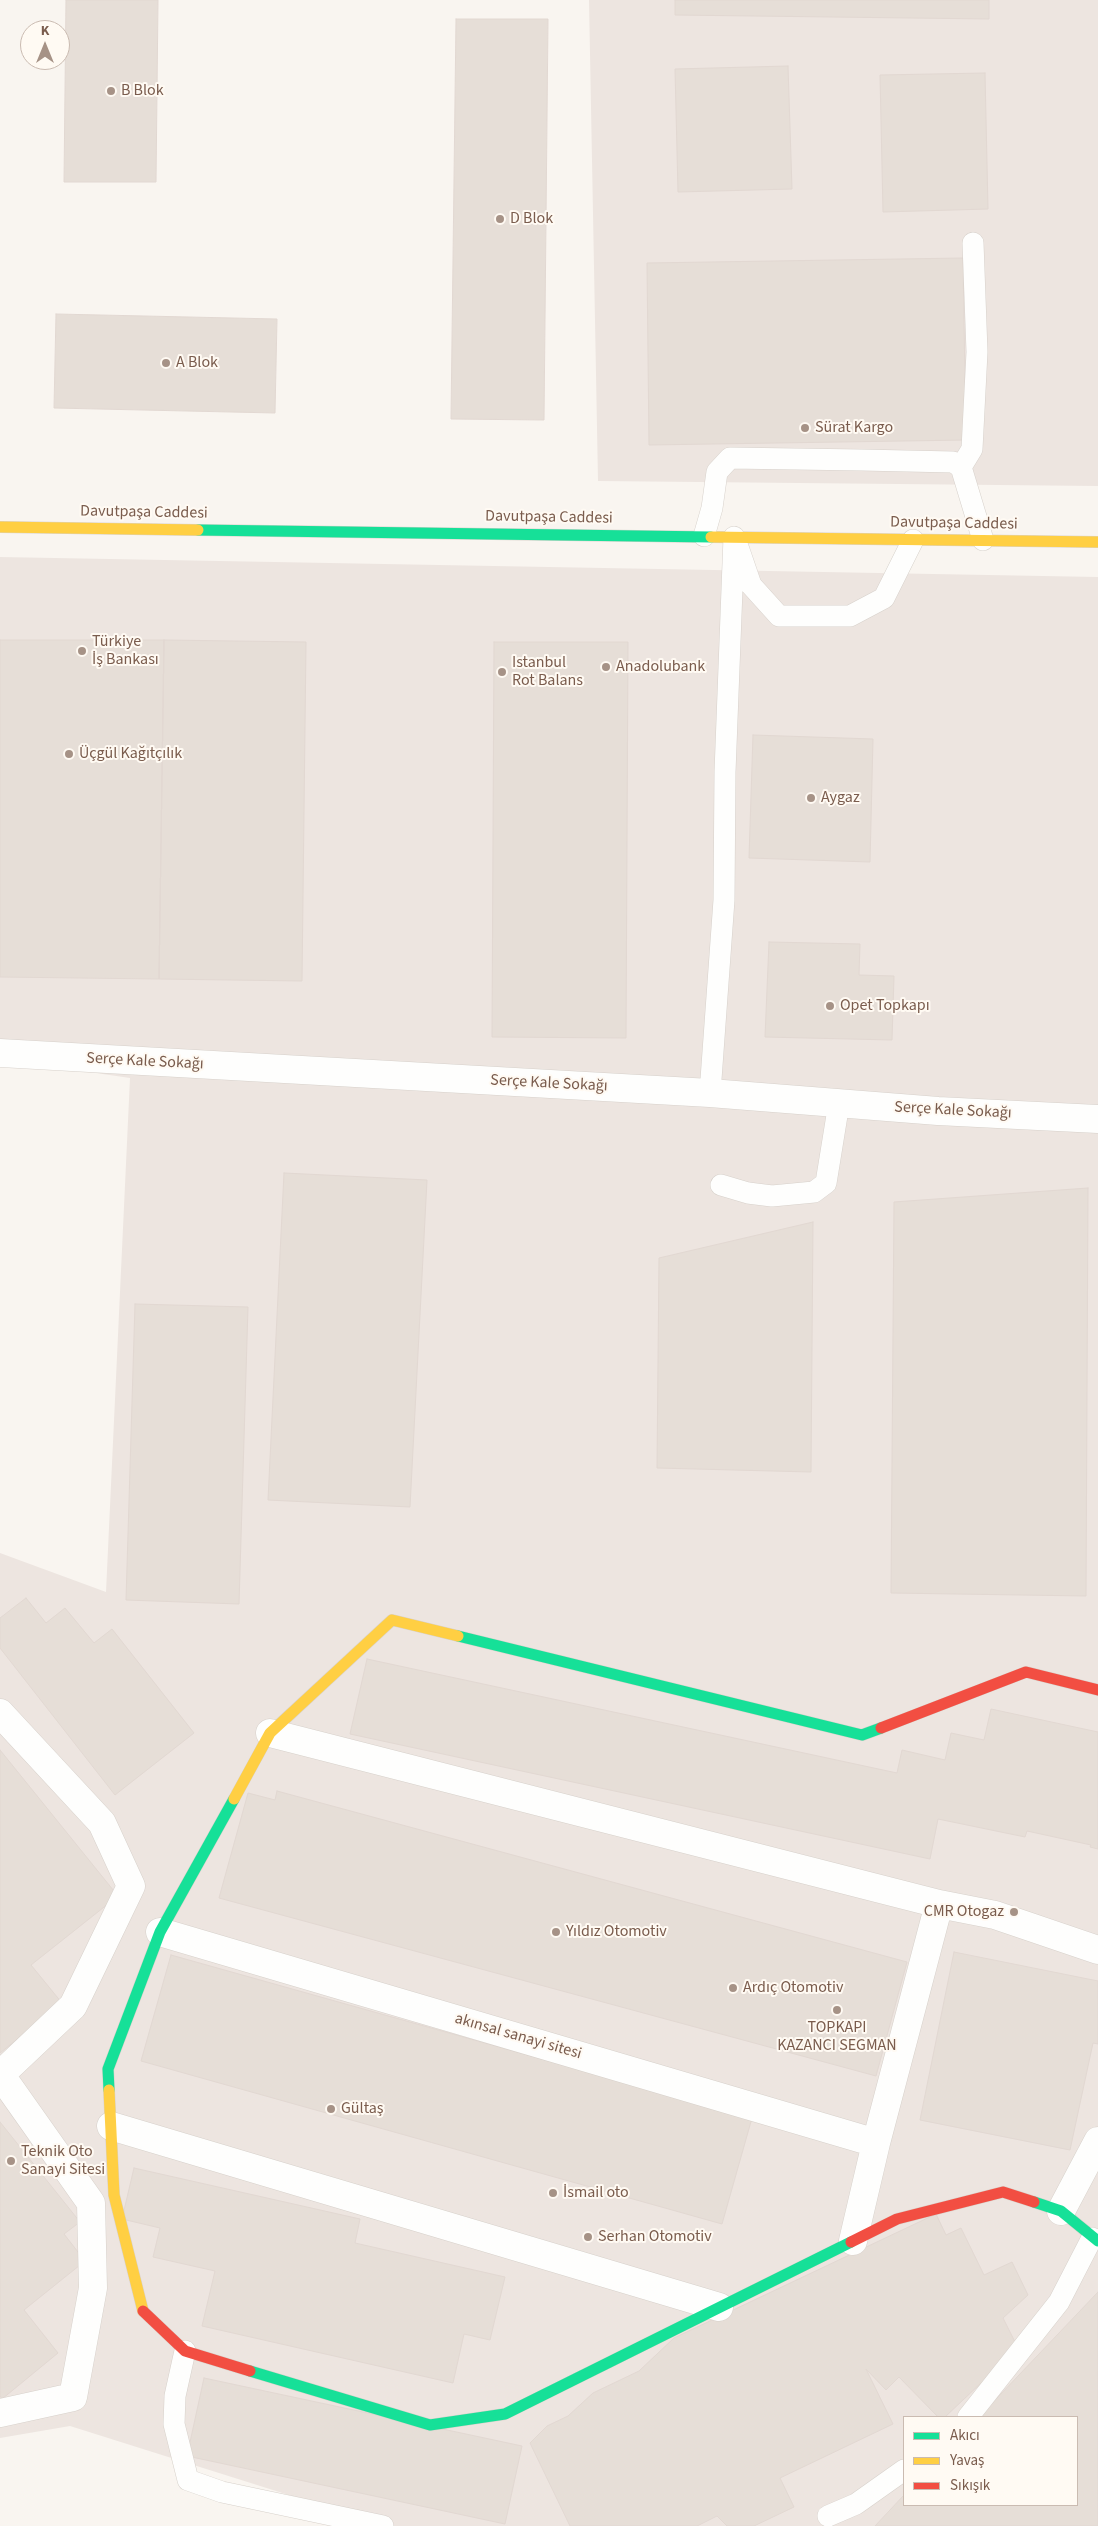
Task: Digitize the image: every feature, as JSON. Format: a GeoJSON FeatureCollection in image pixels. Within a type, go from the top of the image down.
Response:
{"type":"FeatureCollection","features":[{"type":"Feature","properties":{"kind":"street","name":"Davutpaşa Caddesi"},"geometry":{"type":"LineString","coordinates":[[0,527],[1098,542]]}},
{"type":"Feature","properties":{"kind":"street","name":"Serçe Kale Sokağı"},"geometry":{"type":"LineString","coordinates":[[0,1053],[710,1092],[938,1111],[1098,1119]]}},
{"type":"Feature","properties":{"kind":"street"},"geometry":{"type":"LineString","coordinates":[[1095,2240],[1061,2211],[1003,2192],[897,2219],[505,2414],[430,2425],[185,2351],[142,2310],[114,2195],[108,2069],[160,1932],[270,1733],[392,1620],[862,1735],[1026,1672],[1098,1690]]}},
{"type":"Feature","properties":{"kind":"street"},"geometry":{"type":"LineString","coordinates":[[0,1713],[102,1823],[131,1886],[73,2006],[0,2075],[91,2203],[120,2221]]}},
{"type":"Feature","properties":{"kind":"street"},"geometry":{"type":"LineString","coordinates":[[270,1733],[939,1904],[995,1915],[1098,1950]]}},
{"type":"Feature","properties":{"kind":"street"},"geometry":{"type":"LineString","coordinates":[[853,2241],[876,2143],[939,1904]]}},
{"type":"Feature","properties":{"kind":"street","name":"akınsal sanayi sitesi"},"geometry":{"type":"LineString","coordinates":[[160,1932],[876,2143]]}},
{"type":"Feature","properties":{"kind":"street"},"geometry":{"type":"LineString","coordinates":[[110,2126],[719,2307]]}},
{"type":"Feature","properties":{"kind":"street"},"geometry":{"type":"LineString","coordinates":[[1061,2211],[1098,2142]]}},
{"type":"Feature","properties":{"kind":"street"},"geometry":{"type":"LineString","coordinates":[[0,2413],[73,2397],[93,2288],[91,2203]]}},
{"type":"Feature","properties":{"kind":"lane"},"geometry":{"type":"LineString","coordinates":[[961,467],[972,449],[977,352],[973,243]]}},
{"type":"Feature","properties":{"kind":"lane"},"geometry":{"type":"LineString","coordinates":[[704,536],[712,508],[717,472],[730,458],[953,462],[961,467],[983,540]]}},
{"type":"Feature","properties":{"kind":"lane"},"geometry":{"type":"LineString","coordinates":[[734,537],[752,585],[779,616],[850,616],[884,598],[913,540]]}},
{"type":"Feature","properties":{"kind":"lane"},"geometry":{"type":"LineString","coordinates":[[710,1092],[724,900],[725,772],[734,537]]}},
{"type":"Feature","properties":{"kind":"lane"},"geometry":{"type":"LineString","coordinates":[[721,1185],[748,1193],[772,1196],[814,1192],[826,1182],[839,1103]]}},
{"type":"Feature","properties":{"kind":"lane"},"geometry":{"type":"LineString","coordinates":[[969,2416],[1058,2302],[1095,2240]]}},
{"type":"Feature","properties":{"kind":"lane"},"geometry":{"type":"LineString","coordinates":[[185,2351],[175,2396],[174,2424],[188,2480],[222,2492],[383,2526]]}},
{"type":"Feature","properties":{"kind":"lane"},"geometry":{"type":"LineString","coordinates":[[828,2516],[856,2504],[903,2471]]}},
{"type":"Feature","properties":{"kind":"shaded area"},"geometry":{"type":"Polygon","coordinates":[[[589,0],[1098,0],[1098,486],[598,481],[589,0]]]}},
{"type":"Feature","properties":{"kind":"shaded area"},"geometry":{"type":"Polygon","coordinates":[[[0,557],[1098,577],[1098,2526],[387,2526],[70,2426],[0,2438],[0,1553],[106,1592],[130,1078],[0,1059],[0,557]]]}},
{"type":"Feature","properties":{"kind":"building","name":"B Blok"},"geometry":{"type":"Polygon","coordinates":[[[66,0],[158,0],[156,182],[64,182],[65,70],[70,70],[70,20],[66,20],[66,0]]]}},
{"type":"Feature","properties":{"kind":"building"},"geometry":{"type":"Polygon","coordinates":[[[675,0],[989,0],[989,19],[675,15],[675,0]]]}},
{"type":"Feature","properties":{"kind":"building","name":"D Blok"},"geometry":{"type":"Polygon","coordinates":[[[456,19],[548,19],[544,420],[451,419],[456,19]]]}},
{"type":"Feature","properties":{"kind":"building"},"geometry":{"type":"Polygon","coordinates":[[[788,66],[792,189],[678,192],[675,69],[788,66]]]}},
{"type":"Feature","properties":{"kind":"building"},"geometry":{"type":"Polygon","coordinates":[[[985,73],[988,209],[883,212],[880,75],[985,73]]]}},
{"type":"Feature","properties":{"kind":"building"},"geometry":{"type":"Polygon","coordinates":[[[963,258],[966,440],[649,445],[647,263],[963,258]]]}},
{"type":"Feature","properties":{"kind":"building","name":"A Blok"},"geometry":{"type":"Polygon","coordinates":[[[56,314],[277,319],[275,413],[54,408],[56,314]]]}},
{"type":"Feature","properties":{"kind":"building"},"geometry":{"type":"Polygon","coordinates":[[[0,640],[164,640],[159,979],[0,977],[0,640]]]}},
{"type":"Feature","properties":{"kind":"building"},"geometry":{"type":"Polygon","coordinates":[[[164,640],[306,642],[302,981],[159,979],[164,640]]]}},
{"type":"Feature","properties":{"kind":"building"},"geometry":{"type":"Polygon","coordinates":[[[494,642],[628,642],[626,1038],[492,1037],[494,642]]]}},
{"type":"Feature","properties":{"kind":"building","name":"Aygaz"},"geometry":{"type":"Polygon","coordinates":[[[753,735],[873,739],[870,862],[749,858],[753,735]]]}},
{"type":"Feature","properties":{"kind":"building","name":"Opet Topkapı"},"geometry":{"type":"Polygon","coordinates":[[[769,942],[860,944],[859,975],[894,976],[892,1040],[765,1037],[769,942]]]}},
{"type":"Feature","properties":{"kind":"building"},"geometry":{"type":"Polygon","coordinates":[[[284,1173],[427,1180],[410,1507],[268,1500],[284,1173]]]}},
{"type":"Feature","properties":{"kind":"building"},"geometry":{"type":"Polygon","coordinates":[[[1088,1188],[1086,1596],[891,1593],[894,1202],[1088,1188]]]}},
{"type":"Feature","properties":{"kind":"building"},"geometry":{"type":"Polygon","coordinates":[[[813,1222],[811,1472],[657,1468],[659,1258],[813,1222]]]}},
{"type":"Feature","properties":{"kind":"building"},"geometry":{"type":"Polygon","coordinates":[[[135,1304],[248,1307],[239,1604],[126,1600],[135,1304]]]}},
{"type":"Feature","properties":{"kind":"building"},"geometry":{"type":"Polygon","coordinates":[[[26,1598],[46,1623],[65,1608],[94,1643],[112,1629],[194,1733],[115,1795],[0,1648],[0,1618],[26,1598]]]}},
{"type":"Feature","properties":{"kind":"building"},"geometry":{"type":"Polygon","coordinates":[[[367,1659],[897,1773],[902,1750],[945,1760],[951,1733],[984,1740],[991,1709],[1098,1732],[1098,1849],[1090,1847],[1091,1845],[1027,1831],[1025,1837],[938,1819],[930,1859],[350,1734],[367,1659]]]}},
{"type":"Feature","properties":{"kind":"building"},"geometry":{"type":"Polygon","coordinates":[[[0,1750],[118,1896],[31,1965],[62,2003],[0,2053],[0,1750]]]}},
{"type":"Feature","properties":{"kind":"building"},"geometry":{"type":"Polygon","coordinates":[[[277,1791],[907,1962],[876,2076],[219,1898],[248,1793],[275,1800],[277,1791]]]}},
{"type":"Feature","properties":{"kind":"building"},"geometry":{"type":"Polygon","coordinates":[[[954,1952],[1098,1981],[1098,2044],[1093,2043],[1070,2150],[920,2120],[954,1952]]]}},
{"type":"Feature","properties":{"kind":"building"},"geometry":{"type":"Polygon","coordinates":[[[171,1955],[752,2118],[722,2224],[141,2061],[171,1955]]]}},
{"type":"Feature","properties":{"kind":"building"},"geometry":{"type":"Polygon","coordinates":[[[0,2122],[80,2222],[64,2234],[85,2261],[24,2310],[58,2353],[2,2399],[0,2396],[0,2122]]]}},
{"type":"Feature","properties":{"kind":"building"},"geometry":{"type":"Polygon","coordinates":[[[134,2168],[360,2219],[355,2243],[505,2277],[490,2340],[464,2334],[453,2383],[202,2326],[215,2271],[153,2257],[160,2228],[122,2219],[134,2168]]]}},
{"type":"Feature","properties":{"kind":"building"},"geometry":{"type":"Polygon","coordinates":[[[936,2214],[946,2235],[961,2228],[984,2275],[1012,2262],[1028,2295],[1003,2318],[1018,2348],[946,2416],[937,2416],[899,2377],[886,2390],[866,2369],[893,2424],[780,2478],[794,2507],[754,2526],[727,2526],[717,2516],[697,2526],[570,2526],[530,2443],[547,2426],[568,2416],[593,2393],[639,2371],[674,2338],[936,2214]]]}},
{"type":"Feature","properties":{"kind":"building"},"geometry":{"type":"Polygon","coordinates":[[[1098,2292],[1098,2526],[875,2526],[903,2496],[903,2506],[1078,2506],[1078,2416],[980,2416],[1098,2292]]]}},
{"type":"Feature","properties":{"kind":"building"},"geometry":{"type":"Polygon","coordinates":[[[204,2378],[522,2446],[505,2524],[187,2456],[204,2378]]]}},
{"type":"Feature","properties":{"kind":"traffic: fast"},"geometry":{"type":"LineString","coordinates":[[198,530],[711,537]]}},
{"type":"Feature","properties":{"kind":"traffic: fast"},"geometry":{"type":"LineString","coordinates":[[458,1636],[862,1735],[881,1728]]}},
{"type":"Feature","properties":{"kind":"traffic: fast"},"geometry":{"type":"LineString","coordinates":[[109,2090],[108,2069],[160,1932],[234,1799]]}},
{"type":"Feature","properties":{"kind":"traffic: fast"},"geometry":{"type":"LineString","coordinates":[[1034,2202],[1061,2211],[1098,2241]]}},
{"type":"Feature","properties":{"kind":"traffic: fast"},"geometry":{"type":"LineString","coordinates":[[250,2371],[430,2425],[505,2414],[851,2242]]}},
{"type":"Feature","properties":{"kind":"traffic: slow"},"geometry":{"type":"LineString","coordinates":[[0,527],[198,530]]}},
{"type":"Feature","properties":{"kind":"traffic: slow"},"geometry":{"type":"LineString","coordinates":[[711,537],[1098,542]]}},
{"type":"Feature","properties":{"kind":"traffic: slow"},"geometry":{"type":"LineString","coordinates":[[234,1799],[270,1733],[392,1620],[458,1636]]}},
{"type":"Feature","properties":{"kind":"traffic: slow"},"geometry":{"type":"LineString","coordinates":[[109,2090],[114,2195],[143,2311]]}},
{"type":"Feature","properties":{"kind":"traffic: jam"},"geometry":{"type":"LineString","coordinates":[[881,1728],[1026,1672],[1098,1690]]}},
{"type":"Feature","properties":{"kind":"traffic: jam"},"geometry":{"type":"LineString","coordinates":[[851,2242],[897,2219],[1003,2192],[1034,2202]]}},
{"type":"Feature","properties":{"kind":"traffic: jam"},"geometry":{"type":"LineString","coordinates":[[143,2311],[185,2351],[250,2371]]}},
{"type":"Feature","properties":{"kind":"place","name":"B Blok"},"geometry":{"type":"Point","coordinates":[111,91]}},
{"type":"Feature","properties":{"kind":"place","name":"D Blok"},"geometry":{"type":"Point","coordinates":[500,219]}},
{"type":"Feature","properties":{"kind":"place","name":"A Blok"},"geometry":{"type":"Point","coordinates":[166,363]}},
{"type":"Feature","properties":{"kind":"place","name":"Sürat Kargo"},"geometry":{"type":"Point","coordinates":[805,428]}},
{"type":"Feature","properties":{"kind":"place","name":"Türkiye İş Bankası"},"geometry":{"type":"Point","coordinates":[82,651]}},
{"type":"Feature","properties":{"kind":"place","name":"Anadolubank"},"geometry":{"type":"Point","coordinates":[606,667]}},
{"type":"Feature","properties":{"kind":"place","name":"Istanbul Rot Balans"},"geometry":{"type":"Point","coordinates":[502,672]}},
{"type":"Feature","properties":{"kind":"place","name":"Üçgül Kağıtçılık"},"geometry":{"type":"Point","coordinates":[69,754]}},
{"type":"Feature","properties":{"kind":"place","name":"Aygaz"},"geometry":{"type":"Point","coordinates":[811,798]}},
{"type":"Feature","properties":{"kind":"place","name":"Opet Topkapı"},"geometry":{"type":"Point","coordinates":[830,1006]}},
{"type":"Feature","properties":{"kind":"place","name":"CMR Otogaz"},"geometry":{"type":"Point","coordinates":[1014,1912]}},
{"type":"Feature","properties":{"kind":"place","name":"Yıldız Otomotiv"},"geometry":{"type":"Point","coordinates":[556,1932]}},
{"type":"Feature","properties":{"kind":"place","name":"Ardıç Otomotiv"},"geometry":{"type":"Point","coordinates":[733,1988]}},
{"type":"Feature","properties":{"kind":"place","name":"TOPKAPI KAZANCI SEGMAN"},"geometry":{"type":"Point","coordinates":[837,2010]}},
{"type":"Feature","properties":{"kind":"place","name":"Gültaş"},"geometry":{"type":"Point","coordinates":[331,2109]}},
{"type":"Feature","properties":{"kind":"place","name":"Teknik Oto Sanayi Sitesi"},"geometry":{"type":"Point","coordinates":[11,2161]}},
{"type":"Feature","properties":{"kind":"place","name":"İsmail oto"},"geometry":{"type":"Point","coordinates":[553,2193]}},
{"type":"Feature","properties":{"kind":"place","name":"Serhan Otomotiv"},"geometry":{"type":"Point","coordinates":[588,2237]}}]}
